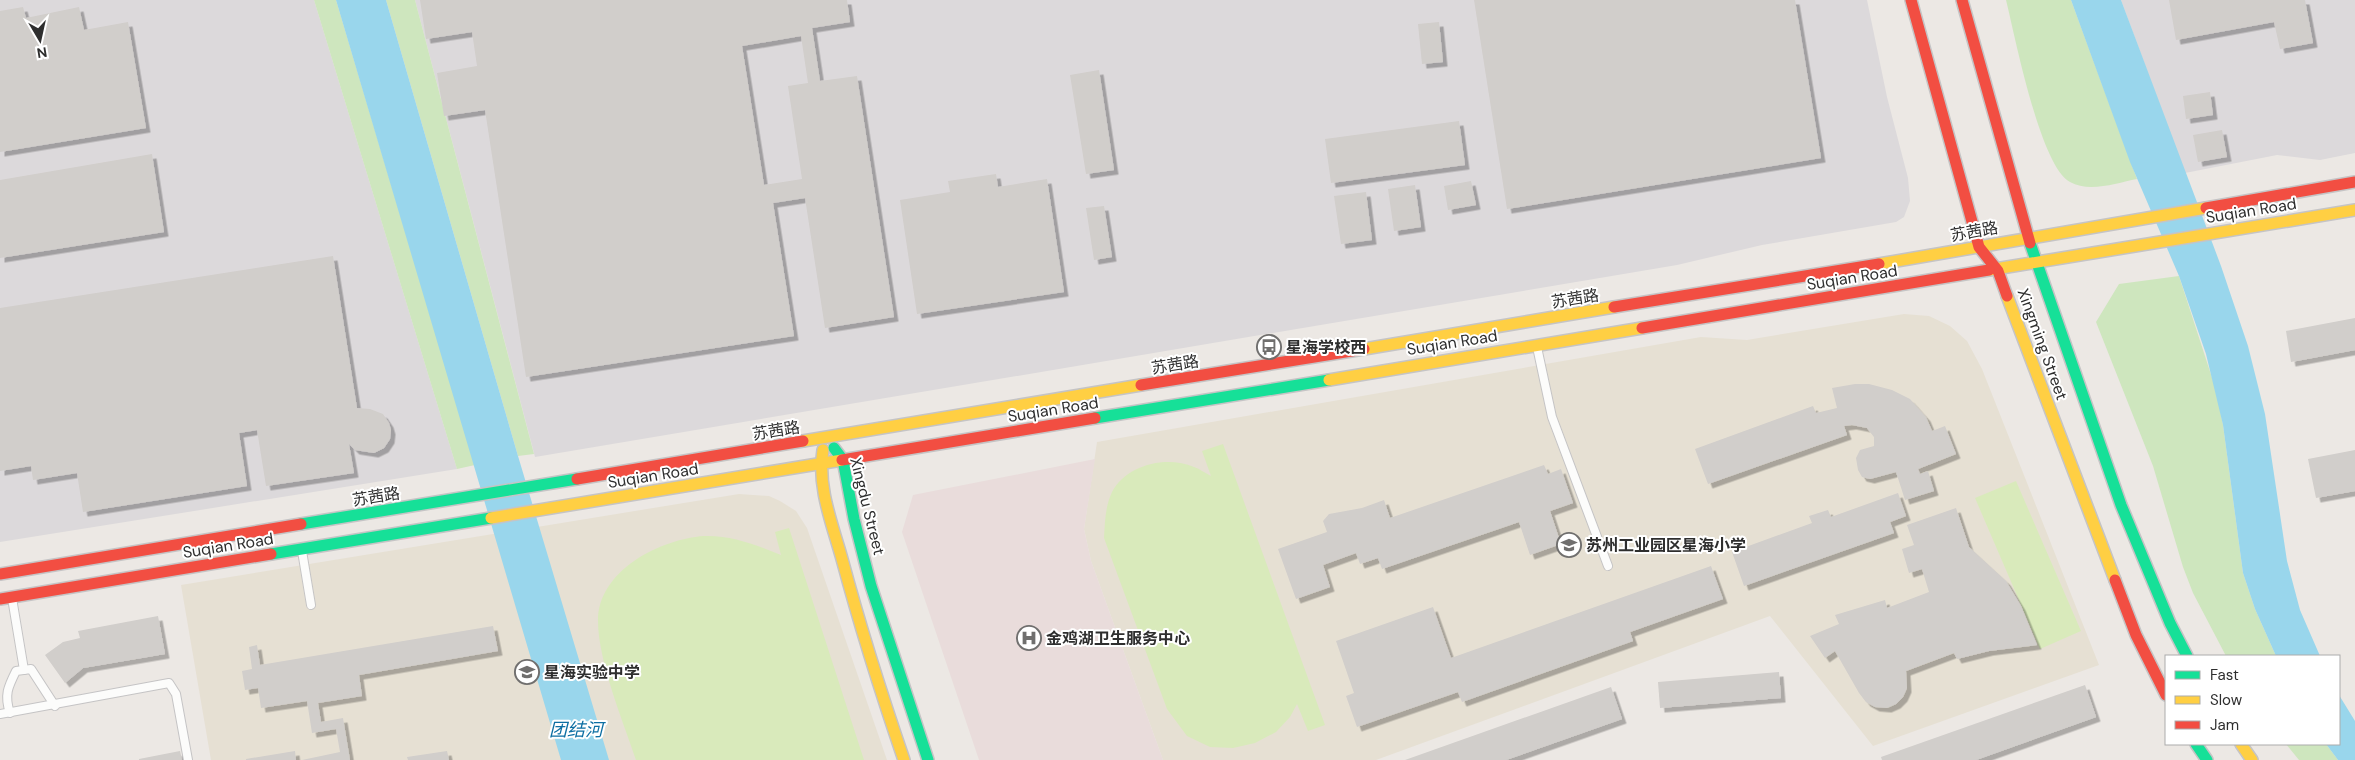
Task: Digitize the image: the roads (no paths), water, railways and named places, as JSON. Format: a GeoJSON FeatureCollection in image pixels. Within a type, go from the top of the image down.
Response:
{"type":"FeatureCollection","features":[{"type":"Feature","properties":{"kind":"main road","name":"Xingming Street"},"geometry":{"type":"LineString","coordinates":[[1911,0],[1978,248],[1998,271],[2132,626],[2165,692]]}},
{"type":"Feature","properties":{"kind":"main road","name":"Xingming Street"},"geometry":{"type":"LineString","coordinates":[[1962,0],[2036,264],[2121,506],[2170,623],[2186,655]]}},
{"type":"Feature","properties":{"kind":"main road","name":"苏茜路"},"geometry":{"type":"LineString","coordinates":[[0,574],[1978,248],[2355,182]]}},
{"type":"Feature","properties":{"kind":"main road","name":"Suqian Road"},"geometry":{"type":"LineString","coordinates":[[0,599],[1537,344],[1998,271],[2141,244],[2355,210]]}},
{"type":"Feature","properties":{"kind":"main road","name":"Xingdu Street"},"geometry":{"type":"LineString","coordinates":[[827,438],[843,460],[854,519],[871,586],[928,760]]}},
{"type":"Feature","properties":{"kind":"main road"},"geometry":{"type":"LineString","coordinates":[[827,438],[820,464],[832,522],[851,593],[904,760]]}},
{"type":"Feature","properties":{"kind":"main road"},"geometry":{"type":"LineString","coordinates":[[2197,745],[2207,760]]}},
{"type":"Feature","properties":{"kind":"main road"},"geometry":{"type":"LineString","coordinates":[[2242,745],[2252,760]]}},
{"type":"Feature","properties":{"kind":"lane"},"geometry":{"type":"LineString","coordinates":[[1537,344],[1552,416],[1608,566]]}},
{"type":"Feature","properties":{"kind":"lane"},"geometry":{"type":"LineString","coordinates":[[302,549],[311,605]]}},
{"type":"Feature","properties":{"kind":"lane"},"geometry":{"type":"LineString","coordinates":[[12,597],[24,670]]}},
{"type":"Feature","properties":{"kind":"lane"},"geometry":{"type":"LineString","coordinates":[[10,713],[6,700],[7,688],[16,671],[31,669],[55,706]]}},
{"type":"Feature","properties":{"kind":"lane"},"geometry":{"type":"LineString","coordinates":[[0,714],[55,706],[169,683],[176,694],[188,760]]}},
{"type":"Feature","properties":{"kind":"water","name":"团结河"},"geometry":{"type":"Polygon","coordinates":[[[336,0],[386,0],[518,456],[609,760],[561,760],[336,0]]]}},
{"type":"Feature","properties":{"kind":"water"},"geometry":{"type":"Polygon","coordinates":[[[2071,0],[2121,0],[2221,266],[2248,346],[2265,414],[2287,561],[2300,610],[2320,655],[2276,655],[2255,609],[2243,573],[2223,425],[2206,354],[2179,276],[2130,162],[2071,0]]]}},
{"type":"Feature","properties":{"kind":"water"},"geometry":{"type":"Polygon","coordinates":[[[2340,697],[2355,721],[2355,760],[2338,760],[2327,745],[2340,745],[2340,697]]]}},
{"type":"Feature","properties":{"kind":"place","name":"星海学校西"},"geometry":{"type":"Point","coordinates":[1269,347]}},
{"type":"Feature","properties":{"kind":"place","name":"苏州工业园区星海小学"},"geometry":{"type":"Point","coordinates":[1569,545]}},
{"type":"Feature","properties":{"kind":"place","name":"金鸡湖卫生服务中心"},"geometry":{"type":"Point","coordinates":[1029,638]}},
{"type":"Feature","properties":{"kind":"place","name":"星海实验中学"},"geometry":{"type":"Point","coordinates":[527,672]}}]}
